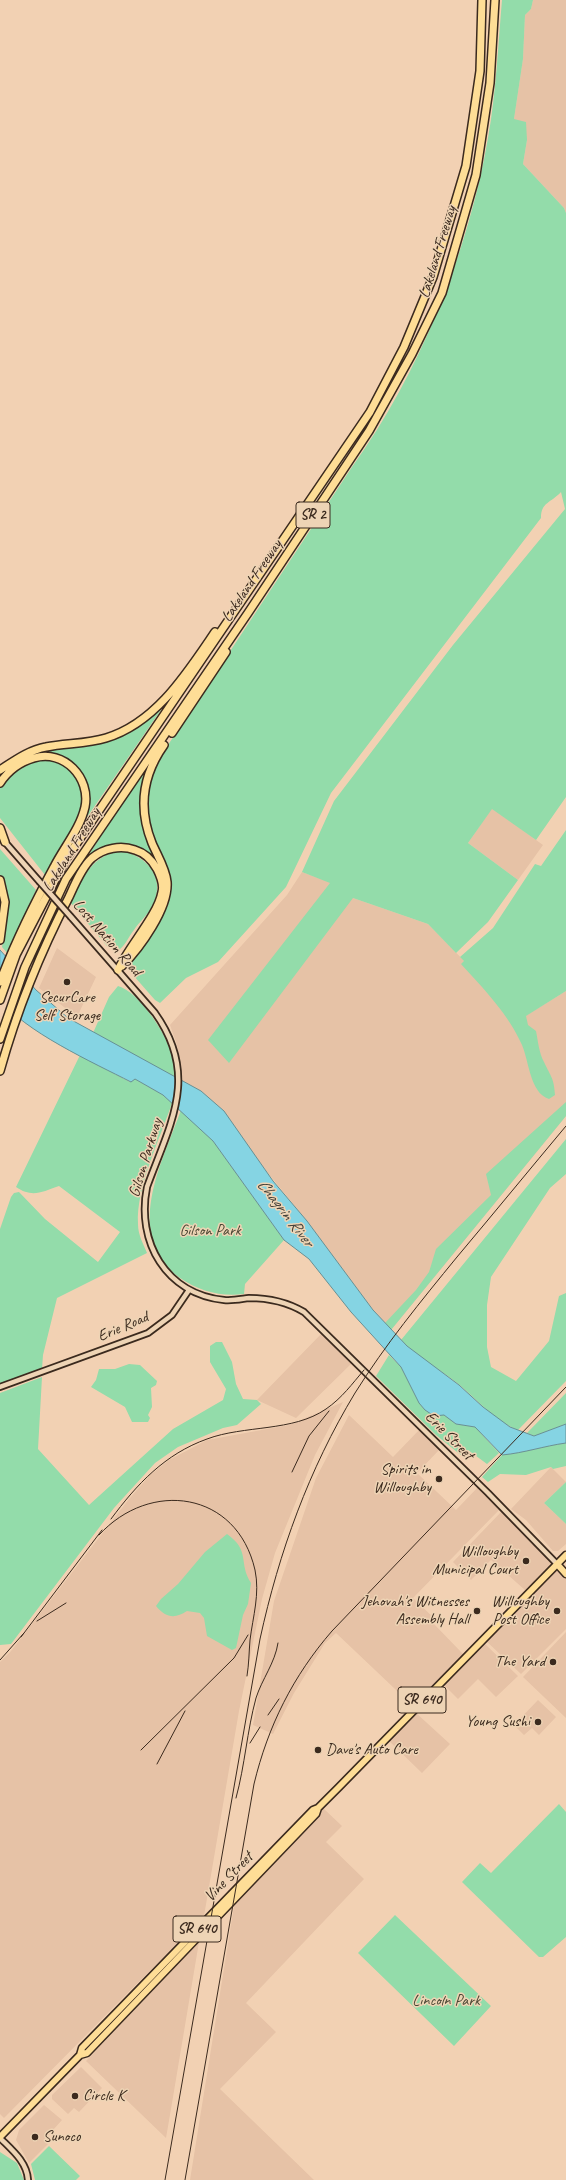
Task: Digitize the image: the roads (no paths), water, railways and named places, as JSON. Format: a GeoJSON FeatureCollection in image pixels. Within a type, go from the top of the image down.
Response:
{"type":"FeatureCollection","features":[{"type":"Feature","properties":{"kind":"highway","name":"Lakeland Freeway"},"geometry":{"type":"LineString","coordinates":[[0,1000],[14,952],[66,859],[370,412],[404,347],[433,276],[466,166],[480,70],[482,0]]}},
{"type":"Feature","properties":{"kind":"highway","name":"Lakeland Freeway"},"geometry":{"type":"LineString","coordinates":[[0,1040],[7,1016],[26,967],[66,879],[248,613],[369,431],[412,354],[442,293],[476,175],[490,83],[495,0]]}},
{"type":"Feature","properties":{"kind":"highway"},"geometry":{"type":"LineString","coordinates":[[0,770],[34,751],[51,746],[105,739],[143,719],[164,699],[188,671],[236,601],[258,577]]}},
{"type":"Feature","properties":{"kind":"highway"},"geometry":{"type":"LineString","coordinates":[[118,970],[128,960],[161,912],[166,899],[167,881],[143,815],[144,787],[159,753],[222,661],[248,613]]}},
{"type":"Feature","properties":{"kind":"highway"},"geometry":{"type":"LineString","coordinates":[[0,782],[9,772],[24,762],[40,756],[50,756],[65,762],[76,771],[83,783],[86,796],[85,807],[79,824],[33,905],[0,982]]}},
{"type":"Feature","properties":{"kind":"highway"},"geometry":{"type":"LineString","coordinates":[[0,828],[2,839]]}},
{"type":"Feature","properties":{"kind":"highway"},"geometry":{"type":"LineString","coordinates":[[0,1071],[13,1024],[32,975],[52,930],[80,875],[92,858],[110,849],[126,847],[143,852],[154,864],[160,876],[163,891],[157,908],[126,953],[118,970]]}},
{"type":"Feature","properties":{"kind":"highway"},"geometry":{"type":"LineString","coordinates":[[0,880],[5,902],[0,939]]}},
{"type":"Feature","properties":{"kind":"main road","name":"Vine Street"},"geometry":{"type":"LineString","coordinates":[[0,2138],[80,2055],[87,2053],[316,1814],[318,1808],[566,1555]]}},
{"type":"Feature","properties":{"kind":"main road","name":"Erie Street"},"geometry":{"type":"LineString","coordinates":[[557,1564],[566,1574]]}},
{"type":"Feature","properties":{"kind":"street","name":"Lost Nation Road"},"geometry":{"type":"LineString","coordinates":[[2,839],[72,917],[164,1024],[175,1051],[178,1066]]}},
{"type":"Feature","properties":{"kind":"street","name":"Gilson Parkway"},"geometry":{"type":"LineString","coordinates":[[178,1066],[179,1093],[148,1188],[144,1203],[144,1220],[148,1236],[161,1263],[170,1274],[189,1290]]}},
{"type":"Feature","properties":{"kind":"street","name":"Erie Street"},"geometry":{"type":"LineString","coordinates":[[189,1290],[204,1296],[225,1300],[254,1298],[277,1301],[297,1308],[311,1318],[488,1493],[557,1564]]}},
{"type":"Feature","properties":{"kind":"street","name":"Erie Road"},"geometry":{"type":"LineString","coordinates":[[0,1387],[148,1332],[172,1315],[189,1290]]}},
{"type":"Feature","properties":{"kind":"street"},"geometry":{"type":"LineString","coordinates":[[0,2138],[21,2160],[28,2180]]}},
{"type":"Feature","properties":{"kind":"water","name":"Chagrin River"},"geometry":{"type":"Polygon","coordinates":[[[0,950],[36,990],[68,1018],[201,1091],[224,1111],[273,1181],[307,1221],[373,1310],[407,1346],[459,1385],[483,1407],[510,1427],[534,1436],[566,1424],[566,1443],[502,1455],[475,1427],[456,1424],[444,1415],[434,1416],[425,1410],[419,1403],[401,1367],[351,1312],[309,1259],[284,1240],[213,1141],[163,1095],[135,1079],[131,1082],[79,1056],[25,1023],[11,1011],[0,999],[0,950]]]}},
{"type":"Feature","properties":{"kind":"railway"},"geometry":{"type":"LineString","coordinates":[[165,2180],[260,1639],[276,1575],[297,1512],[323,1451],[338,1422],[355,1393],[379,1358],[430,1290],[566,1126]]}},
{"type":"Feature","properties":{"kind":"railway"},"geometry":{"type":"LineString","coordinates":[[111,1519],[142,1482],[178,1453],[192,1445],[221,1435],[284,1425],[313,1416],[326,1409],[337,1400],[364,1370]]}},
{"type":"Feature","properties":{"kind":"railway"},"geometry":{"type":"LineString","coordinates":[[185,2180],[254,1784],[267,1742],[284,1703],[305,1666],[332,1631],[566,1387]]}},
{"type":"Feature","properties":{"kind":"railway"},"geometry":{"type":"LineString","coordinates":[[292,1472],[309,1436],[329,1411]]}},
{"type":"Feature","properties":{"kind":"railway"},"geometry":{"type":"LineString","coordinates":[[99,1535],[120,1517],[142,1506],[166,1501],[189,1502],[211,1509],[230,1523],[245,1544],[255,1570],[257,1588],[256,1605],[250,1640],[247,1676]]}},
{"type":"Feature","properties":{"kind":"railway"},"geometry":{"type":"LineString","coordinates":[[21,1637],[102,1530]]}},
{"type":"Feature","properties":{"kind":"railway"},"geometry":{"type":"LineString","coordinates":[[37,1621],[66,1603]]}},
{"type":"Feature","properties":{"kind":"railway"},"geometry":{"type":"LineString","coordinates":[[0,1660],[24,1633]]}},
{"type":"Feature","properties":{"kind":"railway"},"geometry":{"type":"LineString","coordinates":[[141,1750],[234,1658],[248,1635]]}},
{"type":"Feature","properties":{"kind":"railway"},"geometry":{"type":"LineString","coordinates":[[236,1798],[256,1698],[274,1657],[278,1643]]}},
{"type":"Feature","properties":{"kind":"railway"},"geometry":{"type":"LineString","coordinates":[[268,1715],[279,1699]]}},
{"type":"Feature","properties":{"kind":"railway"},"geometry":{"type":"LineString","coordinates":[[157,1764],[185,1711]]}},
{"type":"Feature","properties":{"kind":"railway"},"geometry":{"type":"LineString","coordinates":[[250,1743],[260,1727]]}},
{"type":"Feature","properties":{"kind":"place","name":"SecurCare Self Storage"},"geometry":{"type":"Point","coordinates":[67,982]}},
{"type":"Feature","properties":{"kind":"place","name":"Spirits in Willoughby"},"geometry":{"type":"Point","coordinates":[439,1479]}},
{"type":"Feature","properties":{"kind":"place","name":"Willoughby Municipal Court"},"geometry":{"type":"Point","coordinates":[526,1561]}},
{"type":"Feature","properties":{"kind":"place","name":"Jehovah's Witnesses Assembly Hall"},"geometry":{"type":"Point","coordinates":[477,1611]}},
{"type":"Feature","properties":{"kind":"place","name":"Willoughby Post Office"},"geometry":{"type":"Point","coordinates":[557,1611]}},
{"type":"Feature","properties":{"kind":"place","name":"The Yard"},"geometry":{"type":"Point","coordinates":[553,1662]}},
{"type":"Feature","properties":{"kind":"place","name":"Young Sushi"},"geometry":{"type":"Point","coordinates":[538,1722]}},
{"type":"Feature","properties":{"kind":"place","name":"Dave's Auto Care"},"geometry":{"type":"Point","coordinates":[318,1750]}},
{"type":"Feature","properties":{"kind":"place","name":"Circle K"},"geometry":{"type":"Point","coordinates":[75,2096]}},
{"type":"Feature","properties":{"kind":"place","name":"Sunoco"},"geometry":{"type":"Point","coordinates":[35,2137]}},
{"type":"Feature","properties":{"kind":"park label","name":"Gilson Park"},"geometry":{"type":"Point","coordinates":[210,1231]}},
{"type":"Feature","properties":{"kind":"park label","name":"Lincoln Park"},"geometry":{"type":"Point","coordinates":[446,2001]}}]}
